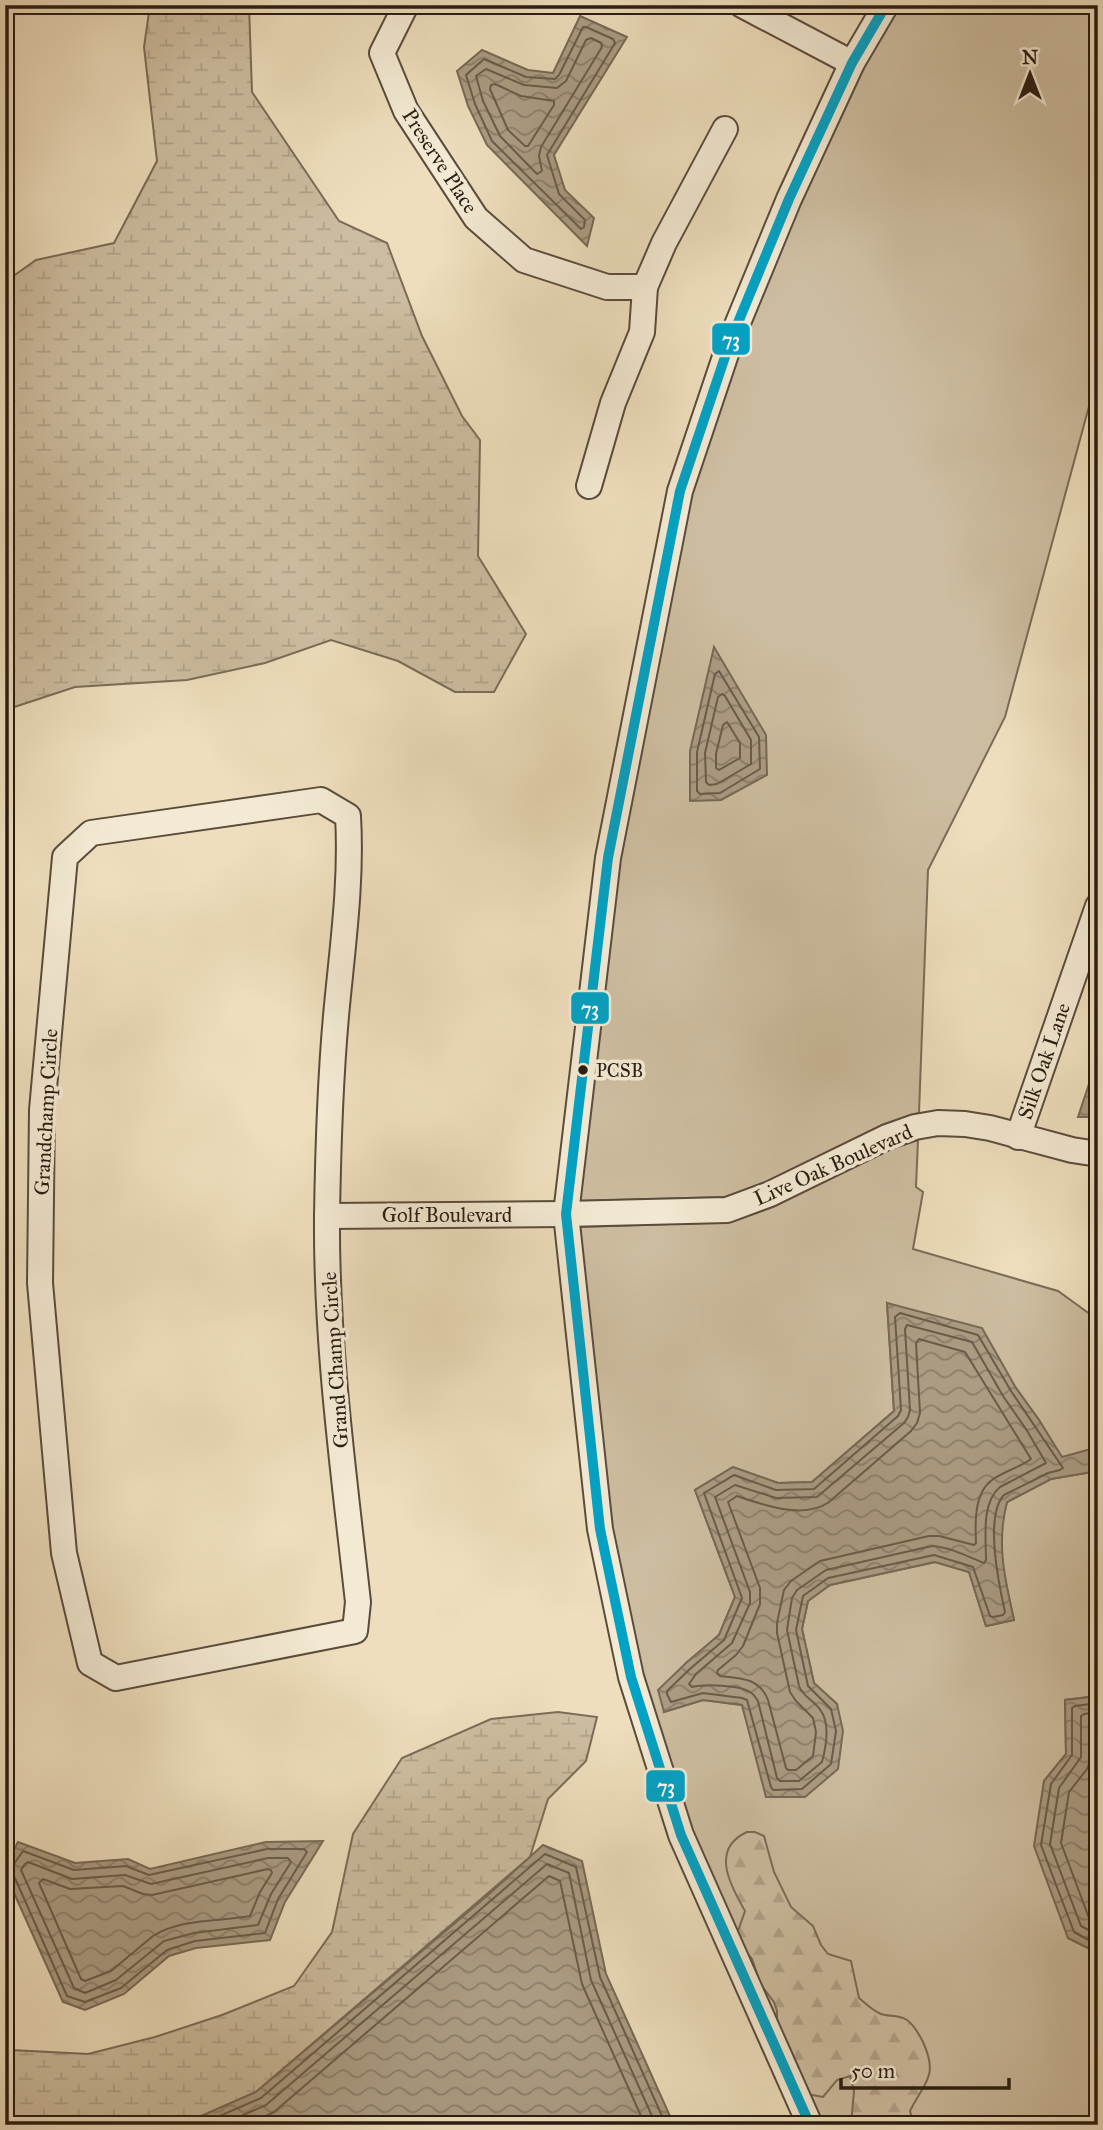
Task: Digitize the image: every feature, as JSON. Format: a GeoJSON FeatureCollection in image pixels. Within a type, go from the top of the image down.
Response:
{"type":"FeatureCollection","features":[{"type":"Feature","properties":{"kind":"street","name":"Preserve Place"},"geometry":{"type":"LineString","coordinates":[[407,5],[382,54],[405,111],[476,218],[524,260],[607,287],[645,287]]}},
{"type":"Feature","properties":{"kind":"street"},"geometry":{"type":"LineString","coordinates":[[743,5],[852,63]]}},
{"type":"Feature","properties":{"kind":"street"},"geometry":{"type":"LineString","coordinates":[[810,2125],[681,1835],[631,1677],[600,1529],[566,1214],[608,858],[680,491],[730,342],[789,199],[852,63],[886,5]]}},
{"type":"Feature","properties":{"kind":"street"},"geometry":{"type":"LineString","coordinates":[[589,486],[613,403],[642,332],[645,287],[664,243],[725,129]]}},
{"type":"Feature","properties":{"kind":"street","name":"Grandchamp Circle"},"geometry":{"type":"LineString","coordinates":[[90,1663],[64,1553],[40,1283],[42,1110],[65,857],[91,833],[321,800],[348,816]]}},
{"type":"Feature","properties":{"kind":"street","name":"Grand Champ Circle"},"geometry":{"type":"LineString","coordinates":[[90,1663],[117,1678],[355,1631],[358,1602],[337,1407],[328,1276],[327,1216],[334,1042],[350,856],[348,816]]}},
{"type":"Feature","properties":{"kind":"street","name":"Silk Oak Lane"},"geometry":{"type":"LineString","coordinates":[[1018,1137],[1098,906]]}},
{"type":"Feature","properties":{"kind":"street","name":"Live Oak Boulevard"},"geometry":{"type":"LineString","coordinates":[[566,1214],[727,1210],[770,1194],[887,1137],[938,1122],[990,1128],[1018,1137],[1098,1154]]}},
{"type":"Feature","properties":{"kind":"street","name":"Golf Boulevard"},"geometry":{"type":"LineString","coordinates":[[327,1216],[566,1214]]}},
{"type":"Feature","properties":{"kind":"green space"},"geometry":{"type":"Polygon","coordinates":[[[150,5],[249,5],[252,92],[339,221],[387,243],[422,336],[462,416],[480,440],[478,556],[526,634],[494,692],[455,692],[398,661],[331,640],[265,663],[187,680],[75,687],[5,710],[5,282],[36,260],[114,243],[157,161],[144,47],[150,5]]]}},
{"type":"Feature","properties":{"kind":"green space"},"geometry":{"type":"Polygon","coordinates":[[[900,5],[1098,5],[1098,373],[1005,717],[928,870],[919,1113],[882,1125],[764,1183],[725,1197],[579,1201],[619,860],[691,495],[741,347],[799,205],[862,69],[900,5]]]}},
{"type":"Feature","properties":{"kind":"green space"},"geometry":{"type":"Polygon","coordinates":[[[918,1140],[916,1187],[923,1192],[913,1249],[1058,1291],[1098,1320],[1098,1447],[1062,1458],[1016,1388],[887,1303],[894,1411],[812,1482],[778,1483],[733,1467],[695,1490],[735,1597],[719,1635],[686,1663],[664,1712],[703,1700],[742,1705],[754,1748],[837,1704],[814,1683],[802,1629],[808,1601],[830,1585],[935,1562],[969,1572],[986,1626],[1014,1620],[1002,1566],[1002,1523],[1007,1502],[1051,1479],[1098,1471],[1098,1696],[1065,1700],[1066,1754],[1044,1781],[1068,1938],[1098,1953],[1098,2125],[824,2125],[691,1830],[642,1673],[611,1526],[579,1227],[731,1222],[773,1207],[891,1149],[918,1140]]]}},
{"type":"Feature","properties":{"kind":"green space"},"geometry":{"type":"Polygon","coordinates":[[[558,1712],[597,1717],[586,1761],[548,1799],[530,1857],[256,2092],[181,2125],[5,2125],[5,2012],[11,2050],[88,2054],[155,2037],[222,2015],[294,1986],[332,1932],[353,1834],[402,1758],[491,1719],[558,1712]]]}},
{"type":"Feature","properties":{"kind":"green space"},"geometry":{"type":"Polygon","coordinates":[[[747,1832],[764,1836],[774,1872],[791,1907],[813,1926],[828,1954],[851,1961],[859,1998],[878,2013],[907,2020],[920,2036],[928,2054],[930,2072],[910,2111],[914,2125],[851,2125],[854,2091],[850,2076],[837,2080],[823,2097],[802,2093],[777,2023],[774,2002],[761,1985],[752,1959],[737,1934],[745,1911],[729,1879],[726,1858],[736,1839],[747,1832]]]}},
{"type":"Feature","properties":{"kind":"water"},"geometry":{"type":"Polygon","coordinates":[[[580,16],[627,37],[554,155],[565,190],[594,218],[587,246],[487,145],[468,106],[457,71],[482,50],[528,70],[553,73],[580,16]]]}},
{"type":"Feature","properties":{"kind":"water"},"geometry":{"type":"Polygon","coordinates":[[[714,647],[766,735],[767,775],[721,800],[690,801],[690,751],[714,647]]]}},
{"type":"Feature","properties":{"kind":"water"},"geometry":{"type":"Polygon","coordinates":[[[1097,1060],[1098,1117],[1078,1117],[1097,1060]]]}},
{"type":"Feature","properties":{"kind":"water"},"geometry":{"type":"Polygon","coordinates":[[[887,1303],[982,1328],[1016,1388],[1062,1457],[1098,1447],[1098,1471],[1051,1479],[1007,1502],[1002,1547],[1014,1620],[986,1626],[969,1572],[935,1562],[830,1585],[808,1601],[802,1629],[814,1683],[837,1704],[843,1731],[838,1769],[805,1797],[766,1797],[742,1705],[703,1700],[664,1712],[658,1690],[719,1635],[735,1597],[695,1490],[733,1467],[778,1483],[812,1482],[894,1411],[887,1303]]]}},
{"type":"Feature","properties":{"kind":"water"},"geometry":{"type":"Polygon","coordinates":[[[1098,1696],[1098,1953],[1068,1938],[1034,1846],[1044,1781],[1066,1754],[1065,1700],[1098,1696]]]}},
{"type":"Feature","properties":{"kind":"water"},"geometry":{"type":"Polygon","coordinates":[[[323,1841],[285,1902],[270,1940],[196,1948],[169,1956],[124,1994],[85,2010],[63,2002],[5,1873],[5,1866],[18,1842],[75,1863],[128,1859],[150,1869],[266,1842],[323,1841]]]}},
{"type":"Feature","properties":{"kind":"water"},"geometry":{"type":"Polygon","coordinates":[[[543,1845],[582,1861],[606,1974],[674,2125],[181,2125],[256,2092],[543,1845]]]}},
{"type":"Feature","properties":{"kind":"transit line","name":"73"},"geometry":{"type":"LineString","coordinates":[[810,2125],[681,1835],[631,1677],[600,1529],[566,1214],[608,858],[680,491],[730,342],[789,199],[852,63],[886,5]]}},
{"type":"Feature","properties":{"kind":"place","name":"PCSB"},"geometry":{"type":"Point","coordinates":[583,1070]}}]}
